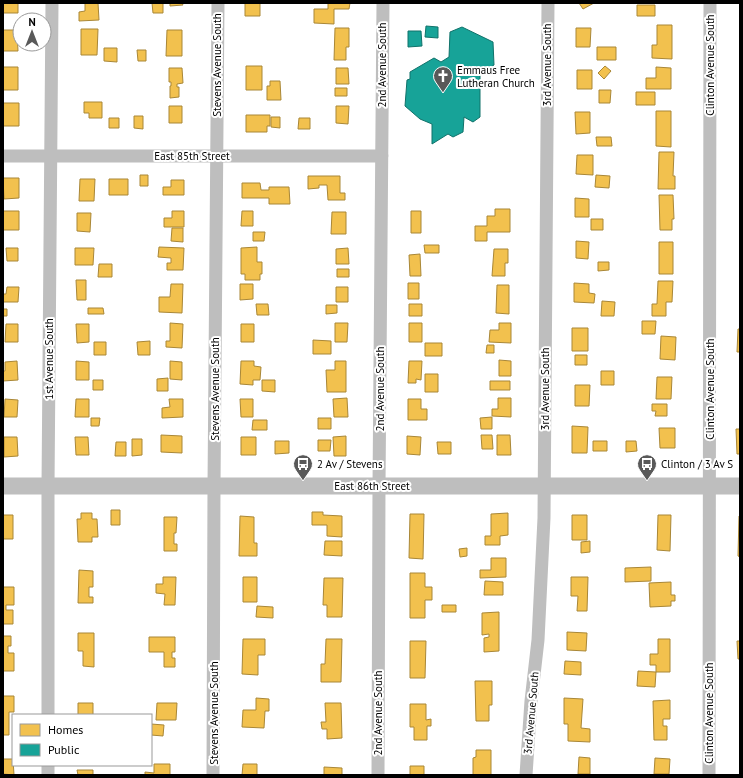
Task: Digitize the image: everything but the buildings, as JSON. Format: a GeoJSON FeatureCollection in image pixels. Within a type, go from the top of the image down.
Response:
{"type":"FeatureCollection","features":[{"type":"Feature","properties":{"kind":"street","name":"1st Avenue South"},"geometry":{"type":"LineString","coordinates":[[48,714],[48,486],[52,3]]}},
{"type":"Feature","properties":{"kind":"street","name":"Stevens Avenue South"},"geometry":{"type":"LineString","coordinates":[[214,775],[214,486],[218,3]]}},
{"type":"Feature","properties":{"kind":"street","name":"2nd Avenue South"},"geometry":{"type":"LineString","coordinates":[[378,775],[383,3]]}},
{"type":"Feature","properties":{"kind":"street","name":"3rd Avenue South"},"geometry":{"type":"LineString","coordinates":[[526,775],[541,594],[544,486],[548,3]]}},
{"type":"Feature","properties":{"kind":"street","name":"Clinton Avenue South"},"geometry":{"type":"LineString","coordinates":[[709,775],[710,3]]}},
{"type":"Feature","properties":{"kind":"street","name":"East 85th Street"},"geometry":{"type":"LineString","coordinates":[[3,156],[382,156]]}},
{"type":"Feature","properties":{"kind":"street","name":"East 86th Street"},"geometry":{"type":"LineString","coordinates":[[3,486],[740,486]]}},
{"type":"Feature","properties":{"kind":"place","name":"Emmaus Free Lutheran Church"},"geometry":{"type":"Point","coordinates":[443,93]}},
{"type":"Feature","properties":{"kind":"place","name":"2 Av / Stevens"},"geometry":{"type":"Point","coordinates":[303,481]}},
{"type":"Feature","properties":{"kind":"place","name":"Clinton / 3 Av S"},"geometry":{"type":"Point","coordinates":[647,481]}}]}
